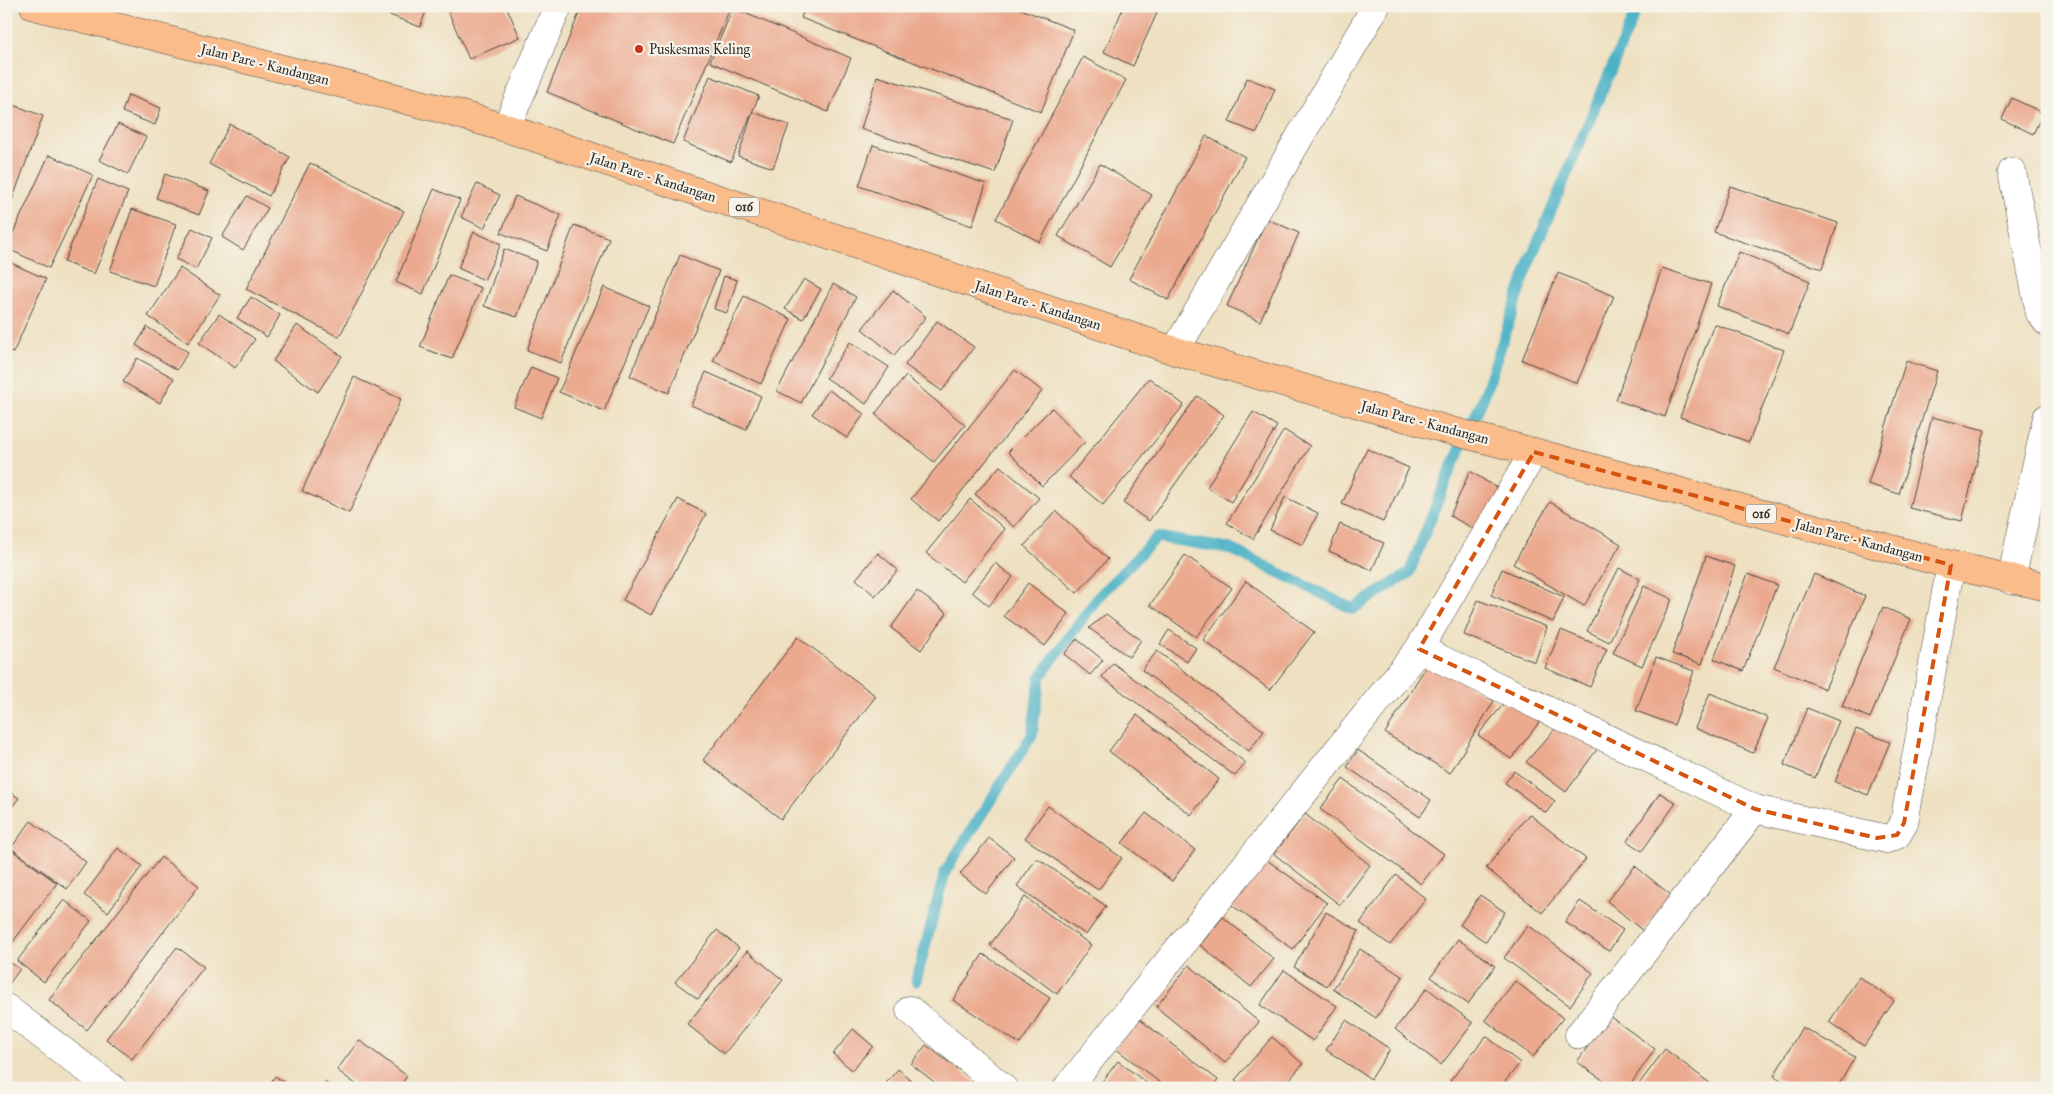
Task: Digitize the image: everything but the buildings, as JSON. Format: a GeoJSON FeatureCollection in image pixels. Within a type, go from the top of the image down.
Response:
{"type":"FeatureCollection","features":[{"type":"Feature","properties":{"kind":"main road","name":"Jalan Pare - Kandangan"},"geometry":{"type":"LineString","coordinates":[[34,6],[431,106],[506,128],[1176,351],[1448,430],[1477,436],[1951,566],[2047,587]]}},
{"type":"Feature","properties":{"kind":"street"},"geometry":{"type":"LineString","coordinates":[[506,128],[558,6]]}},
{"type":"Feature","properties":{"kind":"street"},"geometry":{"type":"LineString","coordinates":[[1176,351],[1376,6]]}},
{"type":"Feature","properties":{"kind":"street"},"geometry":{"type":"LineString","coordinates":[[2012,172],[2040,313],[2047,322]]}},
{"type":"Feature","properties":{"kind":"street"},"geometry":{"type":"LineString","coordinates":[[2011,580],[2047,418]]}},
{"type":"Feature","properties":{"kind":"street"},"geometry":{"type":"LineString","coordinates":[[1068,1088],[1420,649],[1534,452]]}},
{"type":"Feature","properties":{"kind":"street"},"geometry":{"type":"LineString","coordinates":[[1420,649],[1755,810],[1887,839],[1897,835],[1904,823],[1951,566]]}},
{"type":"Feature","properties":{"kind":"street"},"geometry":{"type":"LineString","coordinates":[[1579,1035],[1755,810]]}},
{"type":"Feature","properties":{"kind":"street"},"geometry":{"type":"LineString","coordinates":[[6,1008],[112,1088]]}},
{"type":"Feature","properties":{"kind":"street"},"geometry":{"type":"LineString","coordinates":[[910,1010],[1003,1088]]}},
{"type":"Feature","properties":{"kind":"highlighted area"},"geometry":{"type":"Polygon","coordinates":[[[1534,452],[1951,565],[1904,823],[1897,835],[1877,838],[1755,809],[1419,649],[1534,452]]]}},
{"type":"Feature","properties":{"kind":"waterway"},"geometry":{"type":"LineString","coordinates":[[916,981],[945,872],[1032,735],[1040,677],[1099,596],[1157,537],[1231,549],[1353,609],[1409,573],[1447,478],[1483,399],[1531,258],[1638,6]]}},
{"type":"Feature","properties":{"kind":"place","name":"Puskesmas Keling"},"geometry":{"type":"Point","coordinates":[639,49]}}]}
